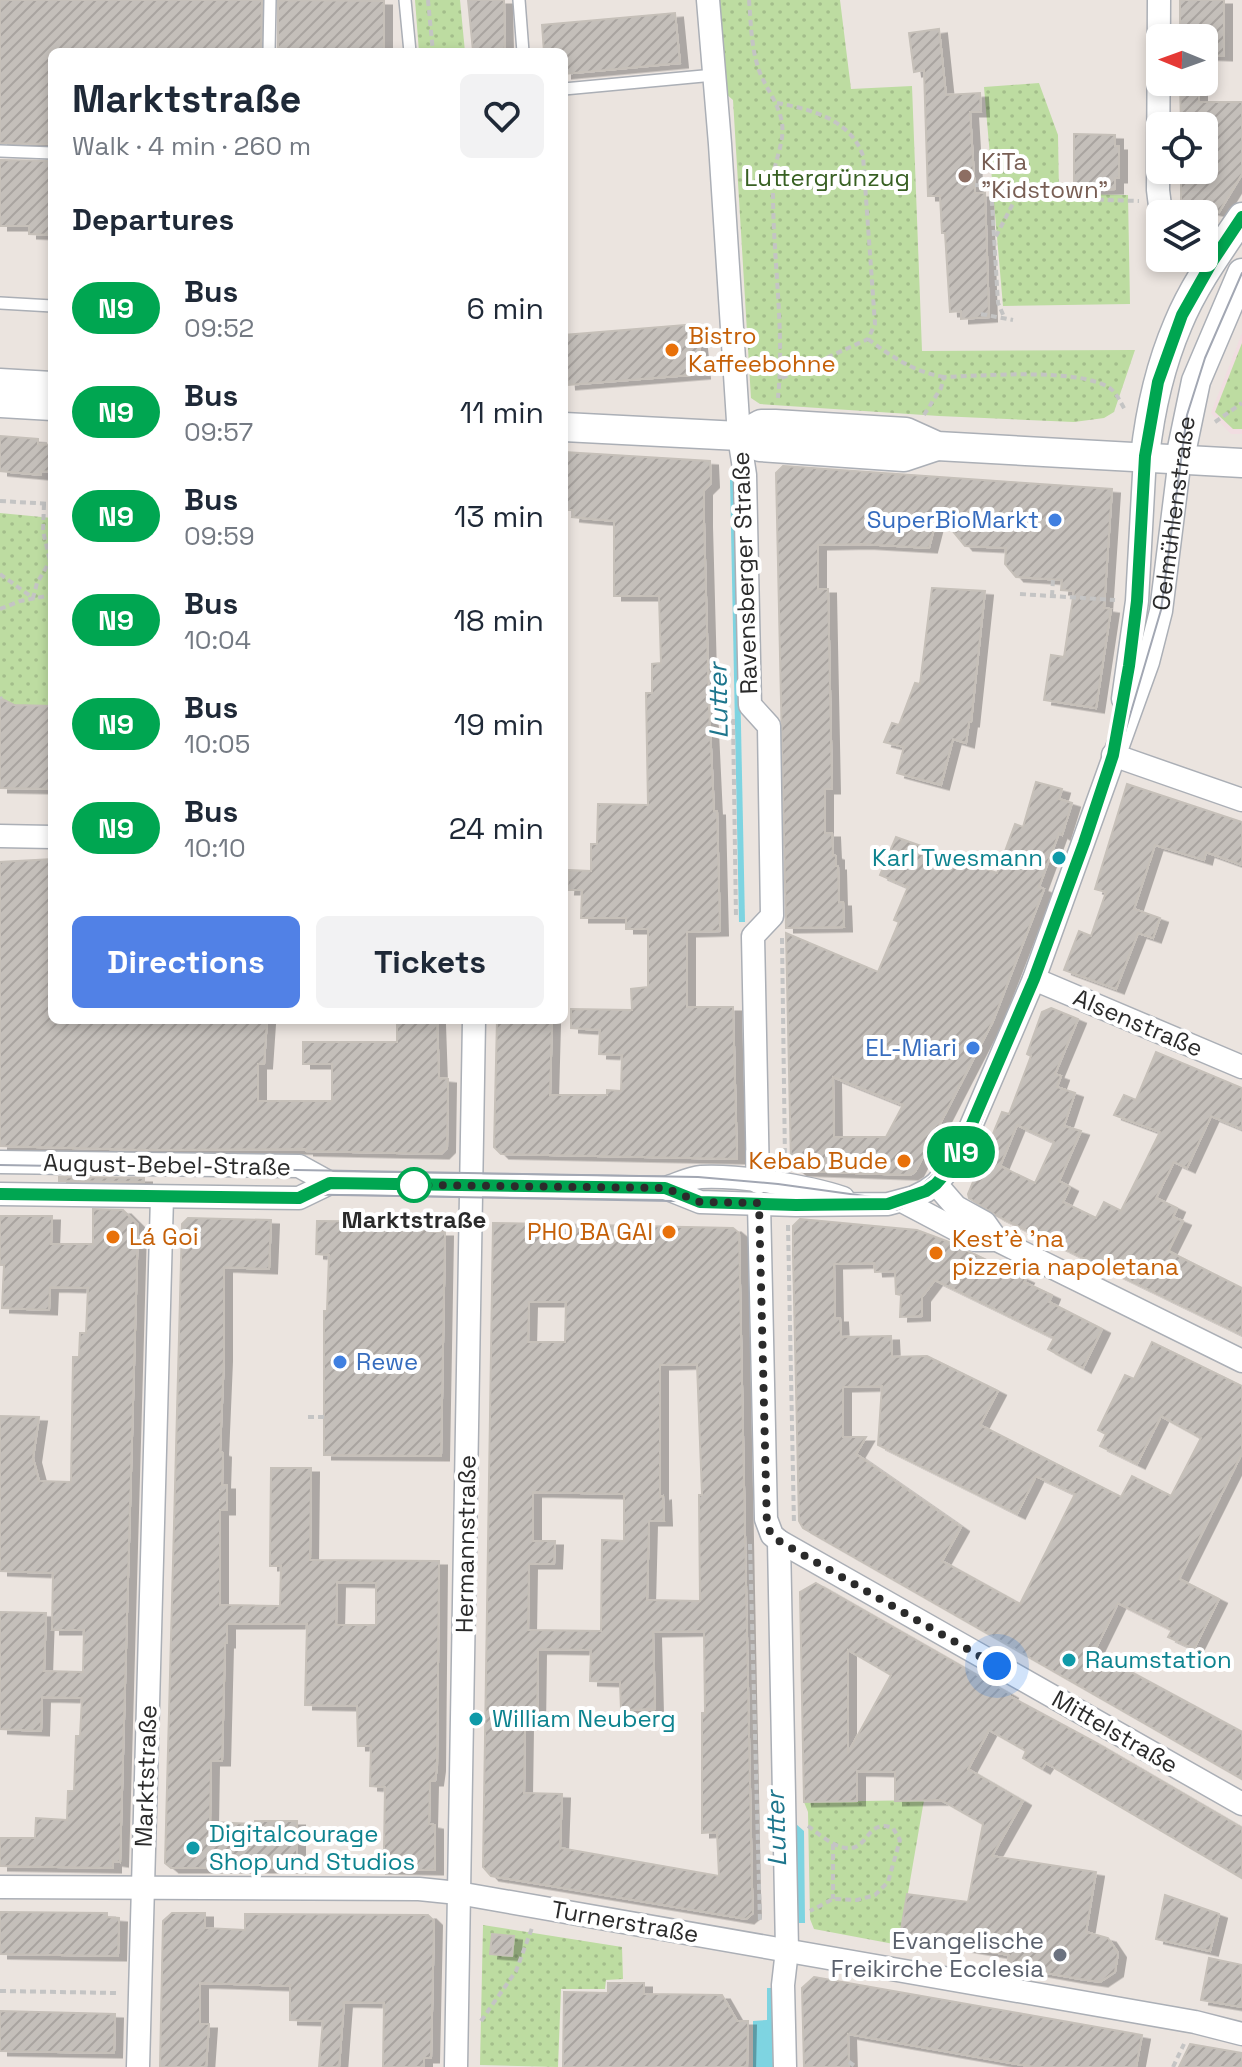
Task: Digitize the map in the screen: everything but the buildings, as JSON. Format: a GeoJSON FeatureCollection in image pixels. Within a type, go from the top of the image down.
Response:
{"type":"FeatureCollection","features":[{"type":"Feature","properties":{"kind":"street","name":"Ravensberger Straße"},"geometry":{"type":"LineString","coordinates":[[708,0],[739,436],[745,475],[750,705],[769,726],[772,916]]}},
{"type":"Feature","properties":{"kind":"street"},"geometry":{"type":"LineString","coordinates":[[1159,0],[1159,200]]}},
{"type":"Feature","properties":{"kind":"street","name":"Oelmühlenstraße"},"geometry":{"type":"LineString","coordinates":[[1218,247],[1242,217]]}},
{"type":"Feature","properties":{"kind":"street"},"geometry":{"type":"LineString","coordinates":[[1218,264],[1241,275]]}},
{"type":"Feature","properties":{"kind":"street","name":"Oelmühlenstraße"},"geometry":{"type":"LineString","coordinates":[[1113,755],[1137,601],[1145,456],[1158,382],[1178,323],[1202,272]]}},
{"type":"Feature","properties":{"kind":"street","name":"Oelmühlenstraße"},"geometry":{"type":"LineString","coordinates":[[902,1201],[936,1184],[956,1161],[1034,979],[1084,843],[1148,662],[1161,611],[1180,458],[1196,381],[1241,275]]}},
{"type":"Feature","properties":{"kind":"street"},"geometry":{"type":"LineString","coordinates":[[0,383],[48,386]]}},
{"type":"Feature","properties":{"kind":"street"},"geometry":{"type":"LineString","coordinates":[[0,403],[48,406]]}},
{"type":"Feature","properties":{"kind":"street"},"geometry":{"type":"LineString","coordinates":[[739,436],[761,424],[775,424],[906,432],[937,446]]}},
{"type":"Feature","properties":{"kind":"street"},"geometry":{"type":"LineString","coordinates":[[568,427],[739,436],[760,447],[904,457],[937,446],[1242,463]]}},
{"type":"Feature","properties":{"kind":"street"},"geometry":{"type":"LineString","coordinates":[[1113,755],[1242,800]]}},
{"type":"Feature","properties":{"kind":"street"},"geometry":{"type":"LineString","coordinates":[[0,836],[48,837]]}},
{"type":"Feature","properties":{"kind":"street"},"geometry":{"type":"LineString","coordinates":[[772,916],[753,936],[766,1519],[772,1535],[779,1541],[787,1950],[783,1985],[785,2067]]}},
{"type":"Feature","properties":{"kind":"street","name":"Alsenstraße"},"geometry":{"type":"LineString","coordinates":[[1034,979],[1242,1067]]}},
{"type":"Feature","properties":{"kind":"street","name":"Hermannstraße"},"geometry":{"type":"LineString","coordinates":[[456,2067],[474,1024]]}},
{"type":"Feature","properties":{"kind":"street","name":"August-Bebel-Straße"},"geometry":{"type":"LineString","coordinates":[[0,1162],[299,1166],[330,1183]]}},
{"type":"Feature","properties":{"kind":"street","name":"August-Bebel-Straße"},"geometry":{"type":"LineString","coordinates":[[0,1194],[299,1198],[330,1183],[665,1188],[700,1202],[759,1192],[808,1205],[888,1204],[902,1201],[976,1240],[997,1240],[1242,1361]]}},
{"type":"Feature","properties":{"kind":"street","name":"August-Bebel-Straße"},"geometry":{"type":"LineString","coordinates":[[936,1184],[956,1207],[985,1223],[997,1240]]}},
{"type":"Feature","properties":{"kind":"street","name":"Marktstraße"},"geometry":{"type":"LineString","coordinates":[[138,2067],[162,1197]]}},
{"type":"Feature","properties":{"kind":"street","name":"Mittelstraße"},"geometry":{"type":"LineString","coordinates":[[779,1541],[1242,1804]]}},
{"type":"Feature","properties":{"kind":"street","name":"Turnerstraße"},"geometry":{"type":"LineString","coordinates":[[0,1887],[419,1889],[458,1893],[1195,2022],[1242,2034]]}},
{"type":"Feature","properties":{"kind":"lane"},"geometry":{"type":"LineString","coordinates":[[269,48],[270,0]]}},
{"type":"Feature","properties":{"kind":"lane"},"geometry":{"type":"LineString","coordinates":[[405,0],[410,48]]}},
{"type":"Feature","properties":{"kind":"lane"},"geometry":{"type":"LineString","coordinates":[[519,0],[523,48]]}},
{"type":"Feature","properties":{"kind":"lane"},"geometry":{"type":"LineString","coordinates":[[568,89],[714,75]]}},
{"type":"Feature","properties":{"kind":"lane"},"geometry":{"type":"LineString","coordinates":[[0,151],[48,153]]}},
{"type":"Feature","properties":{"kind":"lane"},"geometry":{"type":"LineString","coordinates":[[0,303],[48,306]]}},
{"type":"Feature","properties":{"kind":"path"},"geometry":{"type":"LineString","coordinates":[[428,0],[433,48]]}},
{"type":"Feature","properties":{"kind":"path"},"geometry":{"type":"LineString","coordinates":[[749,0],[753,45],[761,73],[777,103],[782,125],[782,143],[772,181],[780,379],[775,424]]}},
{"type":"Feature","properties":{"kind":"path"},"geometry":{"type":"LineString","coordinates":[[777,103],[811,109],[833,120],[858,141],[863,156],[875,324],[868,339],[780,379]]}},
{"type":"Feature","properties":{"kind":"path"},"geometry":{"type":"LineString","coordinates":[[975,185],[1048,198],[1140,202]]}},
{"type":"Feature","properties":{"kind":"path"},"geometry":{"type":"LineString","coordinates":[[991,186],[998,303],[1005,319]]}},
{"type":"Feature","properties":{"kind":"path"},"geometry":{"type":"LineString","coordinates":[[994,240],[1018,194]]}},
{"type":"Feature","properties":{"kind":"path"},"geometry":{"type":"LineString","coordinates":[[981,314],[1013,320]]}},
{"type":"Feature","properties":{"kind":"path"},"geometry":{"type":"LineString","coordinates":[[868,339],[900,362],[944,377],[1045,375],[1077,378],[1110,388],[1125,410]]}},
{"type":"Feature","properties":{"kind":"path"},"geometry":{"type":"LineString","coordinates":[[906,432],[935,400],[944,377]]}},
{"type":"Feature","properties":{"kind":"path"},"geometry":{"type":"LineString","coordinates":[[1207,428],[1242,403]]}},
{"type":"Feature","properties":{"kind":"path"},"geometry":{"type":"LineString","coordinates":[[0,501],[48,504]]}},
{"type":"Feature","properties":{"kind":"path"},"geometry":{"type":"LineString","coordinates":[[44,504],[43,531],[48,550]]}},
{"type":"Feature","properties":{"kind":"path"},"geometry":{"type":"LineString","coordinates":[[33,598],[37,583],[48,566]]}},
{"type":"Feature","properties":{"kind":"path"},"geometry":{"type":"LineString","coordinates":[[0,574],[33,598]]}},
{"type":"Feature","properties":{"kind":"path"},"geometry":{"type":"LineString","coordinates":[[1052,596],[1053,579]]}},
{"type":"Feature","properties":{"kind":"path"},"geometry":{"type":"LineString","coordinates":[[1020,594],[1137,601]]}},
{"type":"Feature","properties":{"kind":"path"},"geometry":{"type":"LineString","coordinates":[[0,609],[48,596]]}},
{"type":"Feature","properties":{"kind":"path"},"geometry":{"type":"LineString","coordinates":[[732,705],[738,795],[736,921]]}},
{"type":"Feature","properties":{"kind":"path"},"geometry":{"type":"LineString","coordinates":[[772,916],[782,934],[787,1158],[782,1165]]}},
{"type":"Feature","properties":{"kind":"path"},"geometry":{"type":"LineString","coordinates":[[308,1417],[325,1417]]}},
{"type":"Feature","properties":{"kind":"path"},"geometry":{"type":"LineString","coordinates":[[749,1535],[759,1921],[787,1950]]}},
{"type":"Feature","properties":{"kind":"path"},"geometry":{"type":"LineString","coordinates":[[806,1824],[833,1844],[848,1849],[859,1845],[874,1828],[884,1825],[893,1828],[900,1840],[888,1882],[875,1895],[857,1900],[833,1899],[806,1913]]}},
{"type":"Feature","properties":{"kind":"path"},"geometry":{"type":"LineString","coordinates":[[833,1844],[833,1899]]}},
{"type":"Feature","properties":{"kind":"path"},"geometry":{"type":"LineString","coordinates":[[457,2026],[477,2026],[516,1971],[531,1936],[537,1907]]}},
{"type":"Feature","properties":{"kind":"path"},"geometry":{"type":"LineString","coordinates":[[0,1991],[140,1993]]}},
{"type":"Feature","properties":{"kind":"path"},"geometry":{"type":"LineString","coordinates":[[849,2062],[856,2067]]}},
{"type":"Feature","properties":{"kind":"shaded area"},"geometry":{"type":"Polygon","coordinates":[[[1242,333],[1242,434],[1231,434],[1211,413],[1242,333]]]}},
{"type":"Feature","properties":{"kind":"green space"},"geometry":{"type":"Polygon","coordinates":[[[415,0],[460,0],[465,48],[419,48],[415,0]]]}},
{"type":"Feature","properties":{"kind":"green space","name":"Luttergrünzug"},"geometry":{"type":"Polygon","coordinates":[[[716,0],[840,0],[851,89],[912,86],[922,351],[1135,350],[1114,412],[1104,418],[1074,422],[760,404],[751,398],[733,100],[725,93],[716,0]]]}},
{"type":"Feature","properties":{"kind":"green space"},"geometry":{"type":"Polygon","coordinates":[[[1039,83],[1058,135],[1059,194],[1128,195],[1130,304],[1003,306],[984,87],[1039,83]]]}},
{"type":"Feature","properties":{"kind":"green space"},"geometry":{"type":"Polygon","coordinates":[[[1242,343],[1242,429],[1233,429],[1215,412],[1242,343]]]}},
{"type":"Feature","properties":{"kind":"green space"},"geometry":{"type":"Polygon","coordinates":[[[0,513],[48,518],[48,706],[14,705],[0,698],[0,513]]]}},
{"type":"Feature","properties":{"kind":"green space"},"geometry":{"type":"Polygon","coordinates":[[[924,1800],[899,1945],[814,1929],[810,1919],[808,1812],[804,1802],[924,1800]]]}},
{"type":"Feature","properties":{"kind":"green space"},"geometry":{"type":"Polygon","coordinates":[[[483,1925],[622,1947],[623,1979],[606,1980],[605,1989],[561,1989],[558,2067],[480,2065],[483,1925]]]}},
{"type":"Feature","properties":{"kind":"water"},"geometry":{"type":"Polygon","coordinates":[[[730,480],[736,480],[745,922],[739,922],[730,480]]]}},
{"type":"Feature","properties":{"kind":"water"},"geometry":{"type":"Polygon","coordinates":[[[791,1735],[794,1735],[796,1824],[804,1831],[805,1923],[794,1923],[791,1735]]]}},
{"type":"Feature","properties":{"kind":"water"},"geometry":{"type":"Polygon","coordinates":[[[767,1988],[772,1988],[773,2067],[753,2067],[753,2021],[767,2020],[767,1988]]]}},
{"type":"Feature","properties":{"kind":"tram line"},"geometry":{"type":"LineString","coordinates":[[0,1165],[698,1177],[879,1198],[896,1196],[922,1185],[948,1161],[959,1142],[1032,970],[1069,873],[1112,737],[1129,666],[1137,601],[1145,456],[1158,382],[1182,315],[1242,218]]}},
{"type":"Feature","properties":{"kind":"tram line"},"geometry":{"type":"LineString","coordinates":[[1123,739],[1161,610],[1187,415],[1205,358],[1242,273]]}},
{"type":"Feature","properties":{"kind":"tram line"},"geometry":{"type":"LineString","coordinates":[[0,1189],[727,1202],[896,1210],[933,1194],[954,1176],[972,1145],[1004,1066]]}},
{"type":"Feature","properties":{"kind":"bus line","name":"N9"},"geometry":{"type":"LineString","coordinates":[[0,1194],[299,1198],[330,1183],[665,1188],[700,1202],[821,1205],[858,1202],[888,1204],[914,1197],[936,1184],[956,1161],[1009,1040],[1084,843],[1113,755],[1137,601],[1145,456],[1158,382],[1182,315],[1242,217]]}},
{"type":"Feature","properties":{"kind":"place","name":"KiTa \"Kidstown\""},"geometry":{"type":"Point","coordinates":[965,176]}},
{"type":"Feature","properties":{"kind":"place","name":"Bistro Kaffeebohne"},"geometry":{"type":"Point","coordinates":[672,350]}},
{"type":"Feature","properties":{"kind":"place","name":"SuperBioMarkt"},"geometry":{"type":"Point","coordinates":[1055,520]}},
{"type":"Feature","properties":{"kind":"place","name":"Karl Twesmann"},"geometry":{"type":"Point","coordinates":[1059,858]}},
{"type":"Feature","properties":{"kind":"place","name":"EL-Miari"},"geometry":{"type":"Point","coordinates":[973,1048]}},
{"type":"Feature","properties":{"kind":"place","name":"Kebab Bude"},"geometry":{"type":"Point","coordinates":[904,1161]}},
{"type":"Feature","properties":{"kind":"place","name":"Marktstraße"},"geometry":{"type":"Point","coordinates":[414,1185]}},
{"type":"Feature","properties":{"kind":"place","name":"PHO BA GAI"},"geometry":{"type":"Point","coordinates":[669,1232]}},
{"type":"Feature","properties":{"kind":"place","name":"Lá Goi"},"geometry":{"type":"Point","coordinates":[113,1237]}},
{"type":"Feature","properties":{"kind":"place","name":"Kest'è 'na pizzeria napoletana"},"geometry":{"type":"Point","coordinates":[936,1253]}},
{"type":"Feature","properties":{"kind":"place","name":"Rewe"},"geometry":{"type":"Point","coordinates":[340,1362]}},
{"type":"Feature","properties":{"kind":"place","name":"Raumstation"},"geometry":{"type":"Point","coordinates":[1069,1660]}},
{"type":"Feature","properties":{"kind":"place","name":"William Neuberg"},"geometry":{"type":"Point","coordinates":[476,1719]}},
{"type":"Feature","properties":{"kind":"place","name":"Digitalcourage Shop und Studios"},"geometry":{"type":"Point","coordinates":[193,1848]}},
{"type":"Feature","properties":{"kind":"place","name":"Evangelische Freikirche Ecclesia"},"geometry":{"type":"Point","coordinates":[1060,1955]}},
{"type":"Feature","properties":{"kind":"route"},"geometry":{"type":"LineString","coordinates":[[414,1185],[665,1188],[700,1202],[759,1203],[767,1528],[779,1541],[997,1666]]}},
{"type":"Feature","properties":{"kind":"water label","name":"Lutter"},"geometry":{"type":"Point","coordinates":[718,701]}},
{"type":"Feature","properties":{"kind":"water label","name":"Lutter"},"geometry":{"type":"Point","coordinates":[776,1829]}}]}
